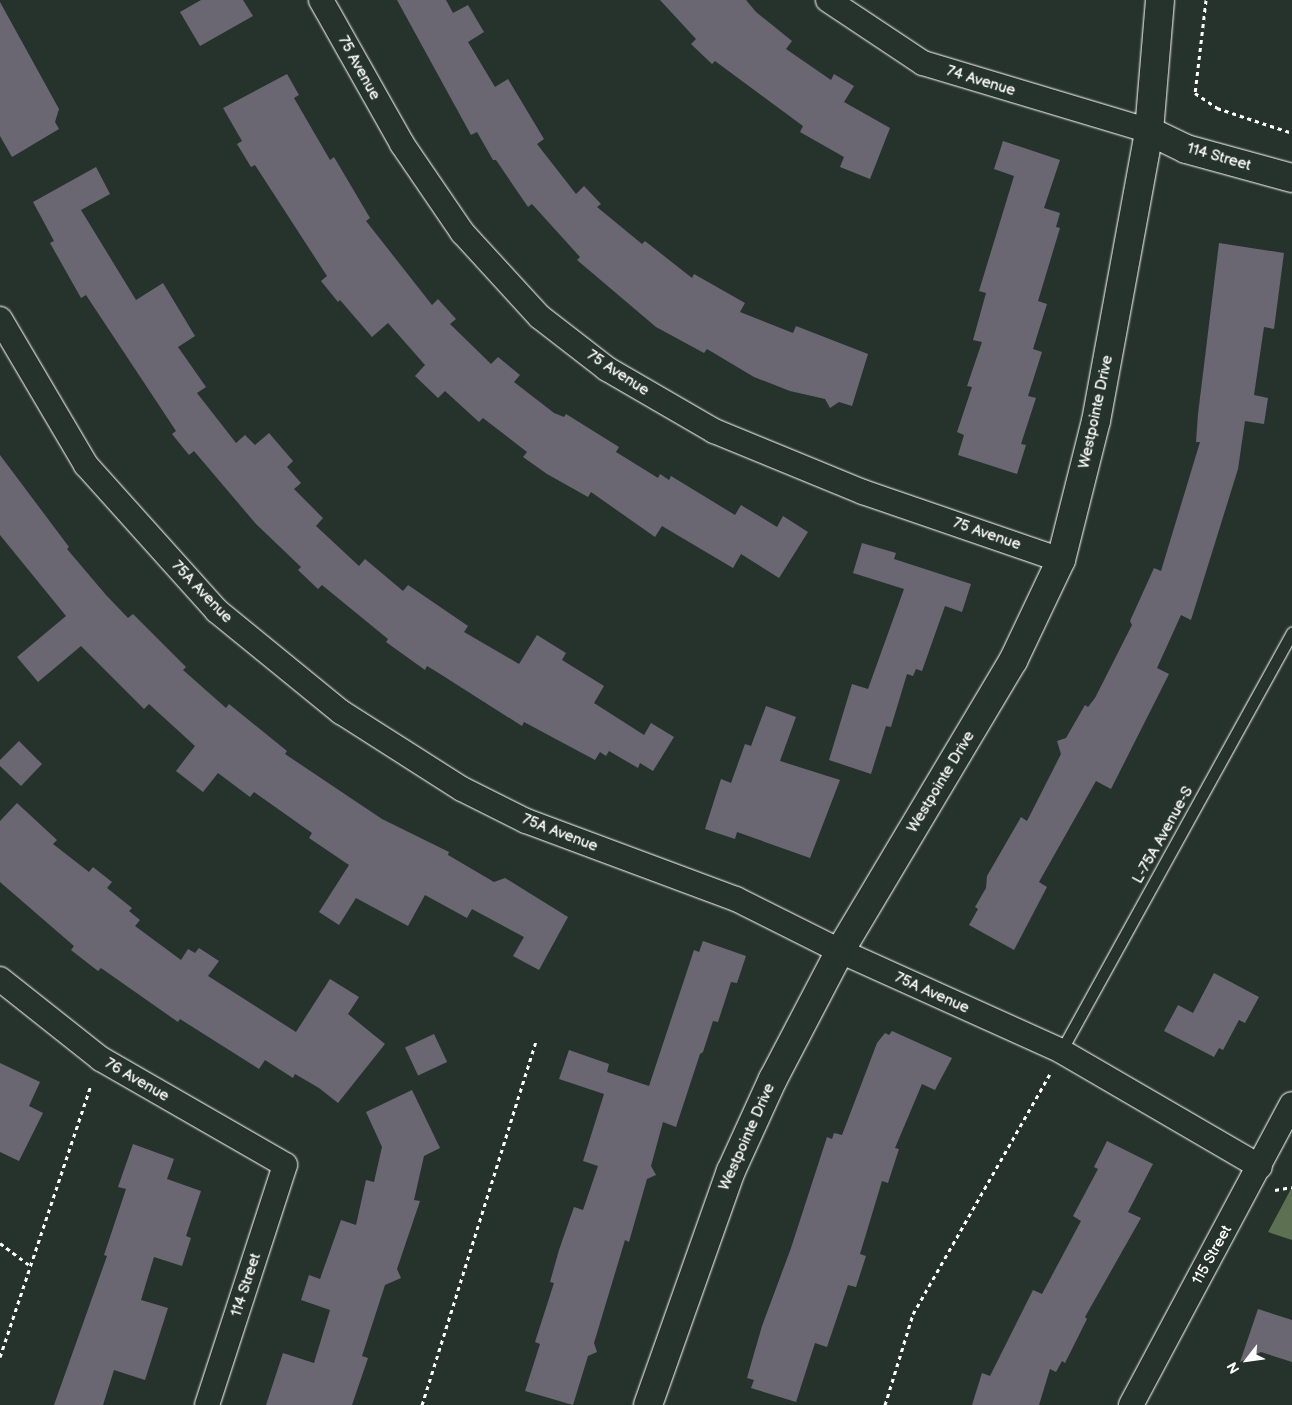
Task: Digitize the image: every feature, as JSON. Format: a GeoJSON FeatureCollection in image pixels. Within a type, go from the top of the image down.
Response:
{"type":"FeatureCollection","features":[{"type":"Feature","properties":{"kind":"street","name":"75 Avenue"},"geometry":{"type":"LineString","coordinates":[[322,0],[402,144],[462,232],[540,317],[607,369],[714,431],[863,492],[1061,560]]}},
{"type":"Feature","properties":{"kind":"street","name":"74 Avenue"},"geometry":{"type":"LineString","coordinates":[[828,0],[923,63],[1149,131]]}},
{"type":"Feature","properties":{"kind":"street","name":"Westpointe Drive"},"geometry":{"type":"LineString","coordinates":[[648,1405],[731,1170],[773,1079],[840,951],[1013,661],[1061,560],[1096,422],[1149,131],[1160,0]]}},
{"type":"Feature","properties":{"kind":"street","name":"114 Street"},"geometry":{"type":"LineString","coordinates":[[1149,131],[1186,149],[1292,178]]}},
{"type":"Feature","properties":{"kind":"street","name":"75A Avenue"},"geometry":{"type":"LineString","coordinates":[[0,319],[86,464],[217,611],[341,712],[462,789],[526,821],[736,899],[840,951],[1061,1051],[1260,1167]]}},
{"type":"Feature","properties":{"kind":"street","name":"76 Avenue"},"geometry":{"type":"LineString","coordinates":[[0,979],[101,1058],[285,1165]]}},
{"type":"Feature","properties":{"kind":"street","name":"115 Street"},"geometry":{"type":"LineString","coordinates":[[1134,1404],[1292,1104]]}},
{"type":"Feature","properties":{"kind":"street","name":"114 Street"},"geometry":{"type":"LineString","coordinates":[[207,1405],[285,1165]]}},
{"type":"Feature","properties":{"kind":"lane","name":"L-75A Avenue-S"},"geometry":{"type":"LineString","coordinates":[[1061,1051],[1292,632]]}},
{"type":"Feature","properties":{"kind":"path"},"geometry":{"type":"LineString","coordinates":[[1206,0],[1204,39],[1195,93],[1216,108],[1292,133]]}},
{"type":"Feature","properties":{"kind":"path"},"geometry":{"type":"LineString","coordinates":[[422,1405],[536,1042]]}},
{"type":"Feature","properties":{"kind":"path"},"geometry":{"type":"LineString","coordinates":[[885,1405],[913,1314],[1061,1051]]}},
{"type":"Feature","properties":{"kind":"path"},"geometry":{"type":"LineString","coordinates":[[0,1357],[93,1079]]}},
{"type":"Feature","properties":{"kind":"path"},"geometry":{"type":"LineString","coordinates":[[0,1243],[30,1266]]}},
{"type":"Feature","properties":{"kind":"green space"},"geometry":{"type":"Polygon","coordinates":[[[1292,1187],[1292,1240],[1268,1232],[1292,1187]]]}},
{"type":"Feature","properties":{"kind":"building"},"geometry":{"type":"Polygon","coordinates":[[[201,0],[243,0],[253,16],[200,46],[180,12],[201,0]]]}},
{"type":"Feature","properties":{"kind":"building"},"geometry":{"type":"Polygon","coordinates":[[[397,0],[446,0],[453,13],[468,5],[484,32],[468,42],[495,87],[508,79],[544,139],[537,144],[576,194],[584,186],[601,204],[597,207],[642,244],[645,241],[692,278],[694,274],[745,303],[740,312],[793,333],[796,326],[868,354],[852,406],[839,402],[830,408],[825,399],[790,391],[754,377],[707,349],[704,353],[656,327],[577,260],[580,257],[532,204],[528,207],[496,160],[493,160],[477,132],[471,135],[397,0]]]}},
{"type":"Feature","properties":{"kind":"building"},"geometry":{"type":"Polygon","coordinates":[[[660,0],[746,0],[756,12],[792,41],[786,49],[831,80],[834,74],[854,86],[844,102],[890,128],[870,179],[840,167],[844,157],[800,132],[803,126],[715,61],[712,64],[691,44],[696,39],[660,0]]]}},
{"type":"Feature","properties":{"kind":"building"},"geometry":{"type":"Polygon","coordinates":[[[0,2],[59,109],[55,122],[59,129],[12,157],[0,136],[0,2]]]}},
{"type":"Feature","properties":{"kind":"building"},"geometry":{"type":"Polygon","coordinates":[[[287,74],[299,95],[294,98],[330,160],[334,157],[370,218],[366,221],[432,305],[438,299],[456,319],[450,324],[491,364],[498,357],[520,375],[514,382],[554,413],[564,417],[566,414],[619,447],[616,452],[658,478],[660,474],[669,480],[671,476],[735,515],[741,505],[777,527],[783,516],[808,532],[779,578],[741,554],[733,568],[662,526],[655,537],[591,492],[588,497],[547,474],[523,457],[527,452],[483,418],[479,422],[445,391],[438,398],[415,376],[425,365],[388,323],[372,337],[340,300],[338,302],[321,281],[327,276],[255,165],[251,167],[237,144],[242,141],[223,108],[287,74]]]}},
{"type":"Feature","properties":{"kind":"building"},"geometry":{"type":"Polygon","coordinates":[[[1003,141],[1060,160],[1044,208],[1060,213],[1056,227],[1060,228],[1038,301],[1047,304],[1033,349],[1042,352],[1028,396],[1036,398],[1021,444],[1026,445],[1017,474],[958,455],[964,435],[957,432],[972,387],[967,386],[982,342],[973,340],[986,293],[979,291],[1014,176],[994,169],[1003,141]]]}},
{"type":"Feature","properties":{"kind":"building"},"geometry":{"type":"Polygon","coordinates":[[[96,167],[110,194],[81,210],[136,300],[163,283],[195,336],[178,347],[206,387],[197,393],[236,443],[245,435],[255,445],[269,433],[293,461],[287,467],[301,483],[294,489],[323,518],[316,526],[359,566],[365,559],[403,591],[408,585],[468,626],[464,632],[519,664],[537,635],[566,653],[562,660],[604,686],[594,703],[644,735],[651,723],[674,737],[653,771],[640,763],[638,768],[609,751],[606,756],[600,752],[595,760],[524,722],[522,726],[427,666],[425,670],[386,642],[388,639],[322,585],[318,589],[298,570],[301,567],[256,524],[194,451],[189,455],[172,434],[176,431],[86,295],[81,298],[50,243],[54,241],[33,202],[96,167]]]}},
{"type":"Feature","properties":{"kind":"building"},"geometry":{"type":"Polygon","coordinates":[[[1219,243],[1284,253],[1274,329],[1264,327],[1254,395],[1268,398],[1264,424],[1245,421],[1238,469],[1191,620],[1181,615],[1157,668],[1169,674],[1111,789],[1096,781],[1039,882],[1047,887],[1014,950],[969,925],[978,909],[975,907],[986,888],[987,876],[1021,817],[1027,821],[1061,754],[1057,741],[1066,738],[1085,705],[1088,707],[1095,698],[1132,625],[1130,621],[1154,568],[1161,571],[1200,442],[1196,442],[1198,414],[1219,243]]]}},
{"type":"Feature","properties":{"kind":"building"},"geometry":{"type":"Polygon","coordinates":[[[0,455],[69,547],[67,549],[106,595],[128,618],[133,614],[186,667],[183,670],[226,708],[229,704],[287,751],[285,754],[382,819],[449,852],[448,855],[494,882],[505,878],[568,917],[539,970],[513,956],[524,937],[472,909],[467,918],[425,895],[408,926],[356,898],[339,925],[319,912],[349,865],[309,838],[312,833],[254,792],[250,797],[218,773],[203,792],[176,771],[195,746],[149,704],[144,709],[81,646],[38,682],[17,657],[66,616],[0,535],[0,455]]]}},
{"type":"Feature","properties":{"kind":"building"},"geometry":{"type":"Polygon","coordinates":[[[862,543],[896,553],[894,559],[971,584],[962,612],[945,606],[922,671],[916,669],[913,676],[907,674],[891,727],[886,726],[871,774],[829,760],[852,684],[868,689],[904,589],[853,573],[862,543]]]}},
{"type":"Feature","properties":{"kind":"building"},"geometry":{"type":"Polygon","coordinates":[[[766,706],[796,717],[780,761],[840,780],[810,858],[737,832],[735,839],[705,829],[721,779],[731,783],[745,744],[751,746],[766,706]]]}},
{"type":"Feature","properties":{"kind":"building"},"geometry":{"type":"Polygon","coordinates":[[[19,741],[42,764],[21,786],[0,766],[0,760],[19,741]]]}},
{"type":"Feature","properties":{"kind":"building"},"geometry":{"type":"Polygon","coordinates":[[[17,803],[57,840],[53,844],[89,872],[93,867],[112,882],[107,888],[132,908],[129,911],[140,920],[135,926],[181,960],[188,949],[195,953],[199,948],[219,961],[208,976],[296,1032],[330,979],[359,997],[348,1014],[385,1044],[338,1103],[319,1088],[295,1074],[293,1078],[265,1060],[259,1069],[180,1019],[178,1022],[101,968],[98,971],[71,950],[74,946],[0,882],[0,821],[17,803]]]}},
{"type":"Feature","properties":{"kind":"building"},"geometry":{"type":"Polygon","coordinates":[[[703,941],[746,956],[737,983],[731,982],[718,1022],[713,1021],[676,1127],[663,1122],[651,1166],[656,1175],[647,1179],[629,1242],[625,1240],[594,1343],[597,1352],[588,1356],[573,1405],[525,1391],[540,1344],[535,1342],[554,1283],[550,1282],[559,1250],[574,1207],[583,1210],[598,1166],[583,1161],[604,1094],[559,1079],[569,1050],[609,1064],[607,1072],[649,1086],[694,950],[699,952],[703,941]]]}},
{"type":"Feature","properties":{"kind":"building"},"geometry":{"type":"Polygon","coordinates":[[[1214,973],[1259,997],[1245,1023],[1239,1020],[1223,1050],[1219,1048],[1214,1057],[1164,1031],[1178,1005],[1193,1013],[1214,973]]]}},
{"type":"Feature","properties":{"kind":"building"},"geometry":{"type":"Polygon","coordinates":[[[892,1031],[952,1058],[935,1090],[922,1084],[895,1148],[899,1149],[888,1183],[882,1181],[860,1254],[866,1256],[856,1287],[848,1285],[827,1347],[815,1343],[796,1402],[751,1388],[754,1380],[747,1378],[762,1326],[791,1248],[827,1137],[832,1139],[834,1133],[842,1135],[877,1043],[885,1033],[889,1035],[892,1031]]]}},
{"type":"Feature","properties":{"kind":"building"},"geometry":{"type":"Polygon","coordinates":[[[434,1034],[447,1062],[418,1076],[405,1048],[434,1034]]]}},
{"type":"Feature","properties":{"kind":"building"},"geometry":{"type":"Polygon","coordinates":[[[0,1063],[40,1082],[29,1106],[43,1113],[19,1161],[0,1152],[0,1063]]]}},
{"type":"Feature","properties":{"kind":"building"},"geometry":{"type":"Polygon","coordinates":[[[412,1090],[440,1148],[424,1156],[414,1200],[420,1201],[397,1269],[401,1278],[385,1285],[362,1356],[368,1358],[352,1405],[266,1405],[283,1353],[314,1363],[330,1310],[301,1300],[309,1275],[320,1279],[341,1220],[356,1225],[366,1180],[374,1182],[382,1147],[366,1112],[412,1090]]]}},
{"type":"Feature","properties":{"kind":"building"},"geometry":{"type":"Polygon","coordinates":[[[1107,1141],[1153,1164],[1128,1212],[1141,1218],[1085,1317],[1087,1319],[1065,1363],[1062,1361],[1056,1372],[1050,1369],[1039,1405],[972,1405],[982,1373],[990,1376],[1033,1290],[1042,1294],[1081,1221],[1073,1216],[1098,1169],[1094,1167],[1107,1141]]]}},
{"type":"Feature","properties":{"kind":"building"},"geometry":{"type":"Polygon","coordinates":[[[133,1144],[174,1159],[167,1179],[201,1191],[186,1236],[191,1238],[182,1266],[154,1257],[141,1300],[168,1308],[145,1380],[114,1370],[103,1405],[54,1405],[107,1256],[104,1255],[126,1189],[118,1187],[133,1144]]]}},
{"type":"Feature","properties":{"kind":"building"},"geometry":{"type":"Polygon","coordinates":[[[1258,1309],[1292,1320],[1292,1362],[1261,1352],[1240,1362],[1258,1309]]]}}]}
